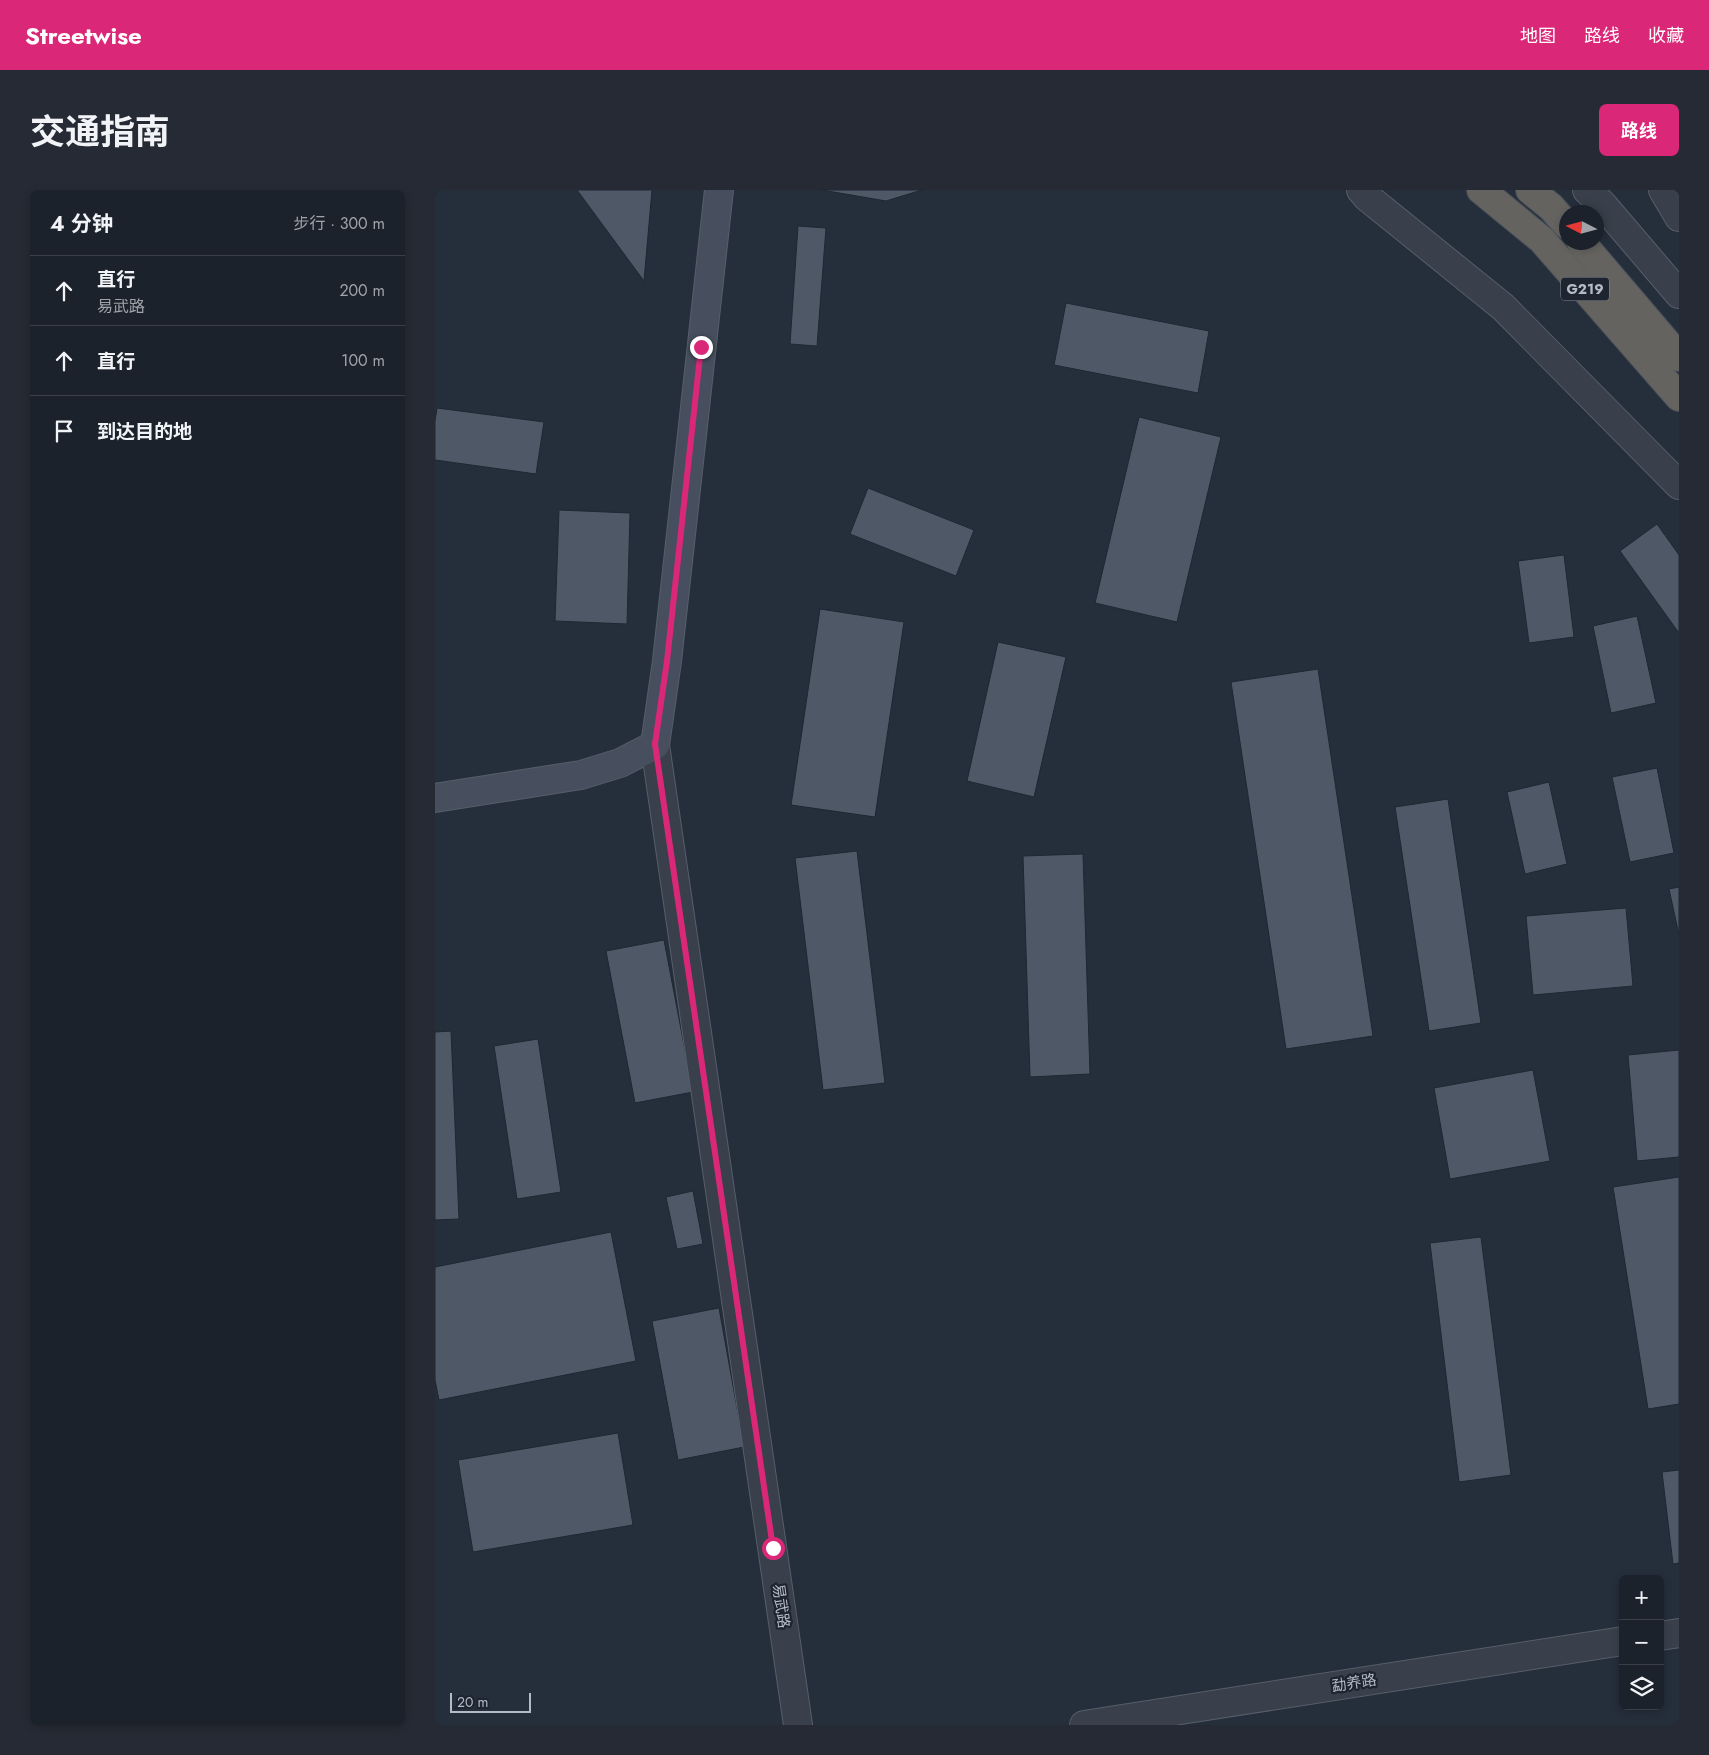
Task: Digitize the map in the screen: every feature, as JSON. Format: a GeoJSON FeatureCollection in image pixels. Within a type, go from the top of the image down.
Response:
{"type":"FeatureCollection","features":[{"type":"Feature","properties":{"kind":"highway","name":"G219"},"geometry":{"type":"LineString","coordinates":[[1481,190],[1542,240],[1679,397]]}},
{"type":"Feature","properties":{"kind":"highway"},"geometry":{"type":"LineString","coordinates":[[1530,190],[1559,216]]}},
{"type":"Feature","properties":{"kind":"highway","name":"G219"},"geometry":{"type":"LineString","coordinates":[[1588,250],[1679,356]]}},
{"type":"Feature","properties":{"kind":"main road"},"geometry":{"type":"LineString","coordinates":[[435,798],[581,775],[620,763],[655,744],[667,661],[719,190]]}},
{"type":"Feature","properties":{"kind":"street"},"geometry":{"type":"LineString","coordinates":[[1361,190],[1503,307],[1679,485]]}},
{"type":"Feature","properties":{"kind":"street"},"geometry":{"type":"LineString","coordinates":[[1587,190],[1603,205],[1679,294]]}},
{"type":"Feature","properties":{"kind":"street"},"geometry":{"type":"LineString","coordinates":[[1663,190],[1679,217]]}},
{"type":"Feature","properties":{"kind":"street","name":"易武路"},"geometry":{"type":"LineString","coordinates":[[655,744],[798,1725]]}},
{"type":"Feature","properties":{"kind":"street"},"geometry":{"type":"LineString","coordinates":[[1664,1635],[1679,1633]]}},
{"type":"Feature","properties":{"kind":"street","name":"勐养路"},"geometry":{"type":"LineString","coordinates":[[1084,1725],[1619,1642]]}},
{"type":"Feature","properties":{"kind":"building"},"geometry":{"type":"Polygon","coordinates":[[[577,190],[652,190],[644,281],[577,190]]]}},
{"type":"Feature","properties":{"kind":"building"},"geometry":{"type":"Polygon","coordinates":[[[822,190],[922,190],[886,201],[822,190]]]}},
{"type":"Feature","properties":{"kind":"building"},"geometry":{"type":"Polygon","coordinates":[[[798,226],[826,228],[817,346],[790,344],[798,226]]]}},
{"type":"Feature","properties":{"kind":"building"},"geometry":{"type":"Polygon","coordinates":[[[1066,303],[1209,331],[1198,393],[1054,365],[1066,303]]]}},
{"type":"Feature","properties":{"kind":"building"},"geometry":{"type":"Polygon","coordinates":[[[437,408],[544,422],[536,474],[435,460],[437,408]]]}},
{"type":"Feature","properties":{"kind":"building"},"geometry":{"type":"Polygon","coordinates":[[[1139,417],[1221,437],[1177,622],[1095,603],[1139,417]]]}},
{"type":"Feature","properties":{"kind":"building"},"geometry":{"type":"Polygon","coordinates":[[[868,488],[974,530],[956,576],[850,534],[868,488]]]}},
{"type":"Feature","properties":{"kind":"building"},"geometry":{"type":"Polygon","coordinates":[[[559,510],[630,513],[627,624],[555,621],[559,510]]]}},
{"type":"Feature","properties":{"kind":"building"},"geometry":{"type":"Polygon","coordinates":[[[1657,524],[1679,555],[1679,633],[1620,551],[1657,524]]]}},
{"type":"Feature","properties":{"kind":"building"},"geometry":{"type":"Polygon","coordinates":[[[1564,555],[1574,637],[1529,643],[1518,561],[1564,555]]]}},
{"type":"Feature","properties":{"kind":"building"},"geometry":{"type":"Polygon","coordinates":[[[820,609],[904,622],[875,817],[791,805],[820,609]]]}},
{"type":"Feature","properties":{"kind":"building"},"geometry":{"type":"Polygon","coordinates":[[[1637,616],[1656,703],[1611,713],[1593,626],[1637,616]]]}},
{"type":"Feature","properties":{"kind":"building"},"geometry":{"type":"Polygon","coordinates":[[[998,642],[1066,657],[1034,797],[967,781],[998,642]]]}},
{"type":"Feature","properties":{"kind":"building"},"geometry":{"type":"Polygon","coordinates":[[[1318,669],[1373,1036],[1286,1049],[1231,682],[1318,669]]]}},
{"type":"Feature","properties":{"kind":"building"},"geometry":{"type":"Polygon","coordinates":[[[1657,768],[1674,853],[1630,862],[1612,777],[1657,768]]]}},
{"type":"Feature","properties":{"kind":"building"},"geometry":{"type":"Polygon","coordinates":[[[1549,782],[1567,864],[1525,874],[1507,792],[1549,782]]]}},
{"type":"Feature","properties":{"kind":"building"},"geometry":{"type":"Polygon","coordinates":[[[1448,799],[1481,1023],[1429,1031],[1395,807],[1448,799]]]}},
{"type":"Feature","properties":{"kind":"building"},"geometry":{"type":"Polygon","coordinates":[[[857,851],[885,1083],[823,1090],[795,858],[857,851]]]}},
{"type":"Feature","properties":{"kind":"building"},"geometry":{"type":"Polygon","coordinates":[[[1083,854],[1090,1074],[1030,1077],[1023,856],[1083,854]]]}},
{"type":"Feature","properties":{"kind":"building"},"geometry":{"type":"Polygon","coordinates":[[[1679,887],[1679,935],[1669,889],[1679,887]]]}},
{"type":"Feature","properties":{"kind":"building"},"geometry":{"type":"Polygon","coordinates":[[[1626,908],[1633,986],[1533,995],[1526,916],[1626,908]]]}},
{"type":"Feature","properties":{"kind":"building"},"geometry":{"type":"Polygon","coordinates":[[[664,940],[693,1092],[635,1103],[606,951],[664,940]]]}},
{"type":"Feature","properties":{"kind":"building"},"geometry":{"type":"Polygon","coordinates":[[[451,1031],[459,1219],[435,1220],[435,1032],[451,1031]]]}},
{"type":"Feature","properties":{"kind":"building"},"geometry":{"type":"Polygon","coordinates":[[[538,1039],[561,1192],[517,1199],[494,1046],[538,1039]]]}},
{"type":"Feature","properties":{"kind":"building"},"geometry":{"type":"Polygon","coordinates":[[[1679,1050],[1679,1157],[1637,1161],[1628,1055],[1679,1050]]]}},
{"type":"Feature","properties":{"kind":"building"},"geometry":{"type":"Polygon","coordinates":[[[1533,1070],[1550,1161],[1450,1179],[1434,1088],[1533,1070]]]}},
{"type":"Feature","properties":{"kind":"building"},"geometry":{"type":"Polygon","coordinates":[[[1679,1177],[1679,1404],[1648,1409],[1613,1187],[1679,1177]]]}},
{"type":"Feature","properties":{"kind":"building"},"geometry":{"type":"Polygon","coordinates":[[[693,1191],[703,1244],[677,1249],[666,1197],[693,1191]]]}},
{"type":"Feature","properties":{"kind":"building"},"geometry":{"type":"Polygon","coordinates":[[[611,1232],[636,1361],[439,1400],[435,1380],[435,1267],[611,1232]]]}},
{"type":"Feature","properties":{"kind":"building"},"geometry":{"type":"Polygon","coordinates":[[[1481,1237],[1511,1475],[1459,1482],[1430,1243],[1481,1237]]]}},
{"type":"Feature","properties":{"kind":"building"},"geometry":{"type":"Polygon","coordinates":[[[719,1308],[744,1447],[678,1460],[652,1321],[719,1308]]]}},
{"type":"Feature","properties":{"kind":"building"},"geometry":{"type":"Polygon","coordinates":[[[618,1433],[633,1525],[473,1552],[458,1460],[618,1433]]]}},
{"type":"Feature","properties":{"kind":"building"},"geometry":{"type":"Polygon","coordinates":[[[1679,1470],[1679,1563],[1673,1564],[1662,1472],[1679,1470]]]}},
{"type":"Feature","properties":{"kind":"route"},"geometry":{"type":"LineString","coordinates":[[701,347],[667,661],[655,744],[773,1548]]}}]}
